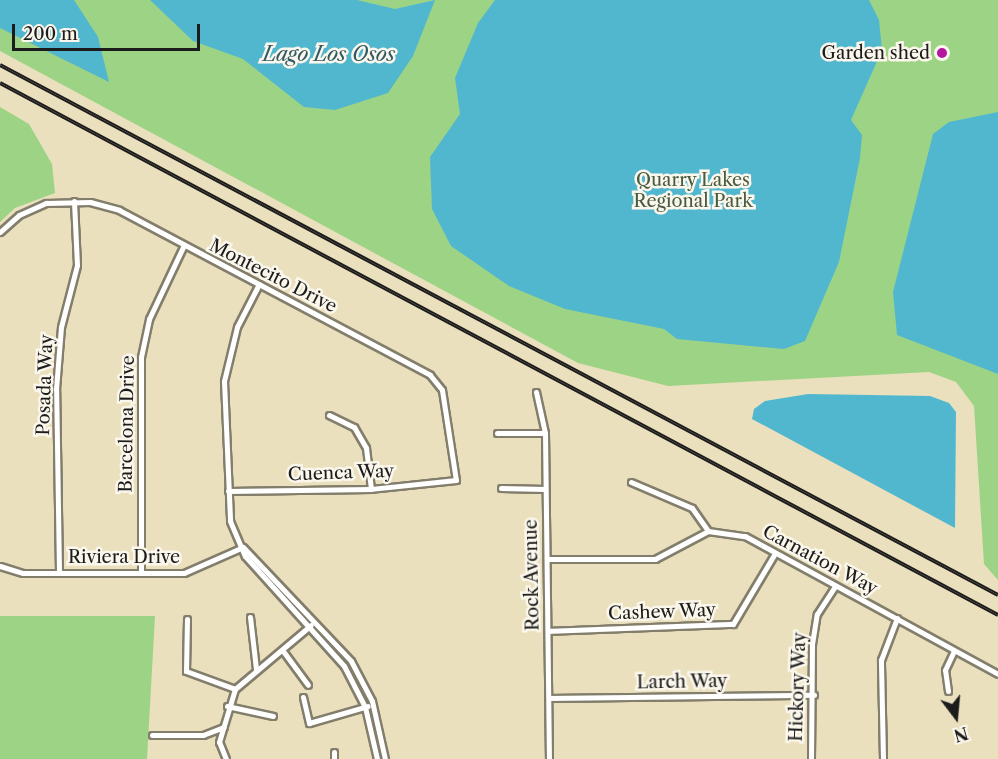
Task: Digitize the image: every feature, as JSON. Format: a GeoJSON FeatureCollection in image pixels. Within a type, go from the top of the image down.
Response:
{"type":"FeatureCollection","features":[{"type":"Feature","properties":{"kind":"street","name":"Montecito Drive"},"geometry":{"type":"LineString","coordinates":[[0,232],[19,215],[46,203],[74,201],[119,210],[183,247],[259,284],[430,375],[442,390],[456,480]]}},
{"type":"Feature","properties":{"kind":"street","name":"Posada Way"},"geometry":{"type":"LineString","coordinates":[[59,572],[57,389],[61,327],[77,265],[74,201]]}},
{"type":"Feature","properties":{"kind":"street","name":"Barcelona Drive"},"geometry":{"type":"LineString","coordinates":[[141,573],[141,357],[148,319],[183,247]]}},
{"type":"Feature","properties":{"kind":"street"},"geometry":{"type":"LineString","coordinates":[[259,284],[237,327],[224,381],[230,521],[245,556],[311,625],[345,666],[365,707],[377,759]]}},
{"type":"Feature","properties":{"kind":"street","name":"Rock Avenue"},"geometry":{"type":"LineString","coordinates":[[537,392],[545,433],[549,759]]}},
{"type":"Feature","properties":{"kind":"street"},"geometry":{"type":"LineString","coordinates":[[329,415],[354,427],[366,448],[371,489]]}},
{"type":"Feature","properties":{"kind":"street"},"geometry":{"type":"LineString","coordinates":[[497,433],[545,433]]}},
{"type":"Feature","properties":{"kind":"street","name":"Cuenca Way"},"geometry":{"type":"LineString","coordinates":[[228,491],[371,489],[456,480]]}},
{"type":"Feature","properties":{"kind":"street"},"geometry":{"type":"LineString","coordinates":[[547,559],[655,559],[708,531],[692,508],[631,482]]}},
{"type":"Feature","properties":{"kind":"street"},"geometry":{"type":"LineString","coordinates":[[501,488],[546,489]]}},
{"type":"Feature","properties":{"kind":"street","name":"Carnation Way"},"geometry":{"type":"LineString","coordinates":[[708,531],[745,537],[774,555],[897,618],[998,674]]}},
{"type":"Feature","properties":{"kind":"street","name":"Riviera Drive"},"geometry":{"type":"LineString","coordinates":[[0,566],[23,573],[141,573],[206,568],[243,547]]}},
{"type":"Feature","properties":{"kind":"street"},"geometry":{"type":"LineString","coordinates":[[243,547],[335,638],[373,705],[385,759]]}},
{"type":"Feature","properties":{"kind":"street","name":"Cashew Way"},"geometry":{"type":"LineString","coordinates":[[548,631],[733,624],[774,555]]}},
{"type":"Feature","properties":{"kind":"street","name":"Hickory Way"},"geometry":{"type":"LineString","coordinates":[[811,759],[817,614],[835,586]]}},
{"type":"Feature","properties":{"kind":"street"},"geometry":{"type":"LineString","coordinates":[[250,617],[256,669]]}},
{"type":"Feature","properties":{"kind":"street"},"geometry":{"type":"LineString","coordinates":[[883,759],[882,646],[897,618]]}},
{"type":"Feature","properties":{"kind":"street"},"geometry":{"type":"LineString","coordinates":[[187,619],[186,671],[235,689]]}},
{"type":"Feature","properties":{"kind":"street"},"geometry":{"type":"LineString","coordinates":[[226,759],[219,742],[227,705],[235,689],[256,669],[283,651],[311,625]]}},
{"type":"Feature","properties":{"kind":"street"},"geometry":{"type":"LineString","coordinates":[[283,651],[308,685]]}},
{"type":"Feature","properties":{"kind":"street"},"geometry":{"type":"LineString","coordinates":[[948,691],[945,670],[954,651]]}},
{"type":"Feature","properties":{"kind":"street","name":"Larch Way"},"geometry":{"type":"LineString","coordinates":[[550,698],[814,695]]}},
{"type":"Feature","properties":{"kind":"street"},"geometry":{"type":"LineString","coordinates":[[303,698],[309,723],[373,705]]}},
{"type":"Feature","properties":{"kind":"street"},"geometry":{"type":"LineString","coordinates":[[227,705],[273,716]]}},
{"type":"Feature","properties":{"kind":"street"},"geometry":{"type":"LineString","coordinates":[[152,735],[203,735],[224,727]]}},
{"type":"Feature","properties":{"kind":"green space","name":"Quarry Lakes Regional Park"},"geometry":{"type":"Polygon","coordinates":[[[0,0],[998,0],[998,580],[984,564],[974,406],[956,382],[929,372],[668,386],[578,363],[0,51],[0,0]]]}},
{"type":"Feature","properties":{"kind":"green space"},"geometry":{"type":"Polygon","coordinates":[[[0,107],[29,124],[52,164],[55,193],[15,208],[0,222],[0,107]]]}},
{"type":"Feature","properties":{"kind":"green space"},"geometry":{"type":"Polygon","coordinates":[[[0,616],[155,616],[147,759],[0,759],[0,616]]]}},
{"type":"Feature","properties":{"kind":"water"},"geometry":{"type":"Polygon","coordinates":[[[0,0],[74,0],[98,37],[109,82],[0,28],[0,0]]]}},
{"type":"Feature","properties":{"kind":"water","name":"Lago Los Osos"},"geometry":{"type":"Polygon","coordinates":[[[150,0],[357,0],[395,9],[435,0],[413,56],[388,93],[335,110],[304,107],[243,59],[193,41],[150,0]]]}},
{"type":"Feature","properties":{"kind":"water"},"geometry":{"type":"Polygon","coordinates":[[[495,0],[869,0],[879,20],[882,50],[851,120],[862,135],[860,158],[839,262],[805,341],[784,349],[677,339],[664,329],[565,309],[509,286],[451,246],[432,209],[430,157],[460,114],[455,78],[478,23],[495,0]]]}},
{"type":"Feature","properties":{"kind":"water"},"geometry":{"type":"Polygon","coordinates":[[[998,112],[998,374],[897,335],[893,292],[933,134],[949,122],[998,112]]]}},
{"type":"Feature","properties":{"kind":"water"},"geometry":{"type":"Polygon","coordinates":[[[808,394],[930,396],[949,403],[956,412],[955,528],[752,419],[754,409],[765,401],[808,394]]]}},
{"type":"Feature","properties":{"kind":"railway"},"geometry":{"type":"LineString","coordinates":[[0,65],[998,595]]}},
{"type":"Feature","properties":{"kind":"railway"},"geometry":{"type":"LineString","coordinates":[[0,83],[998,615]]}},
{"type":"Feature","properties":{"kind":"place","name":"Garden shed"},"geometry":{"type":"Point","coordinates":[942,53]}}]}
